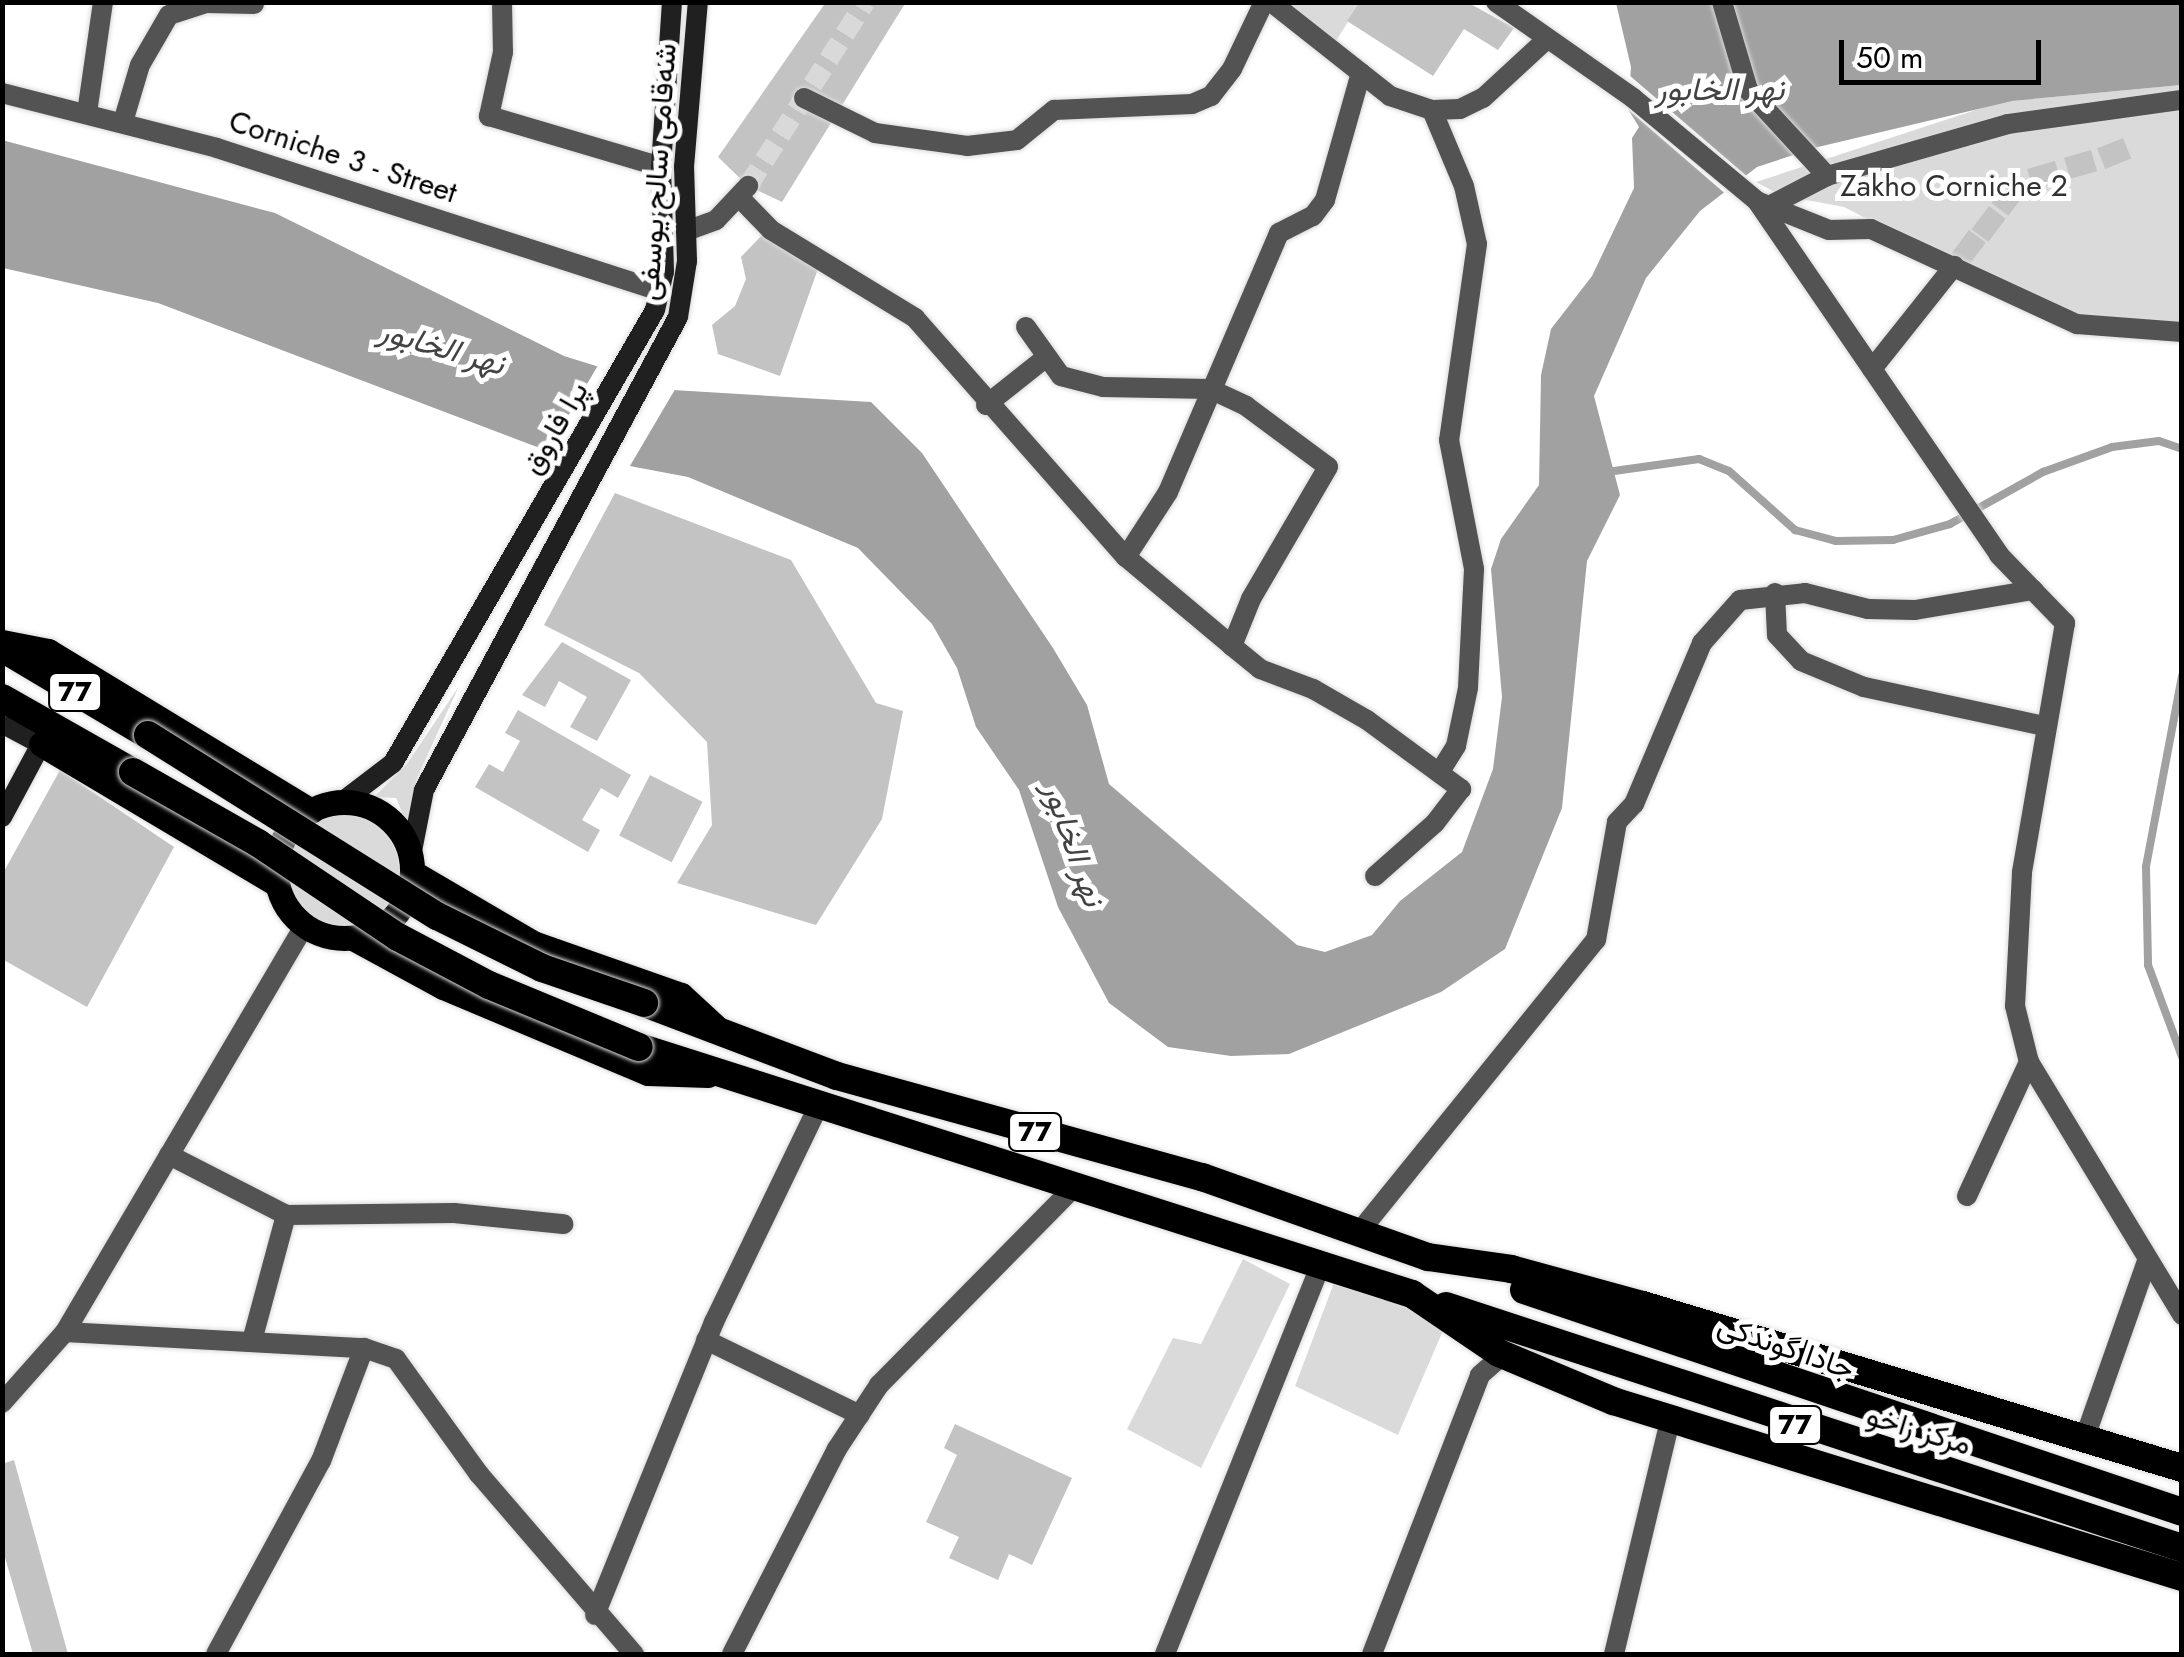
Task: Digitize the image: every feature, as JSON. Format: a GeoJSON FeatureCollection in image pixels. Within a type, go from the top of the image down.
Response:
{"type":"FeatureCollection","features":[{"type":"Feature","properties":{"kind":"highway","name":"77"},"geometry":{"type":"LineString","coordinates":[[2,645],[436,916],[542,968],[644,1003],[730,1040],[1202,1177],[1428,1257]]}},
{"type":"Feature","properties":{"kind":"highway","name":"77"},"geometry":{"type":"LineString","coordinates":[[7,716],[133,772],[258,843],[410,944],[489,985],[640,1047],[725,1076],[1077,1184],[1412,1294]]}},
{"type":"Feature","properties":{"kind":"highway"},"geometry":{"type":"LineString","coordinates":[[1428,1257],[1511,1269],[1644,1305],[2182,1468]]}},
{"type":"Feature","properties":{"kind":"highway","name":"جادا گوندکی"},"geometry":{"type":"LineString","coordinates":[[1428,1257],[2182,1512]]}},
{"type":"Feature","properties":{"kind":"highway"},"geometry":{"type":"LineString","coordinates":[[1412,1294],[1504,1355],[1670,1420],[2182,1578]]}},
{"type":"Feature","properties":{"kind":"highway","name":"مركز زاخو"},"geometry":{"type":"LineString","coordinates":[[1412,1294],[2182,1548]]}},
{"type":"Feature","properties":{"kind":"main road","name":"شەقامی سالح یوسفی"},"geometry":{"type":"LineString","coordinates":[[647,327],[661,291],[662,167],[672,2]]}},
{"type":"Feature","properties":{"kind":"main road","name":"شەقامی سالح یوسفی"},"geometry":{"type":"LineString","coordinates":[[667,344],[685,290],[698,2]]}},
{"type":"Feature","properties":{"kind":"main road","name":"پرا فاروق"},"geometry":{"type":"LineString","coordinates":[[342,802],[393,764],[647,327]]}},
{"type":"Feature","properties":{"kind":"main road","name":"پرا فاروق"},"geometry":{"type":"LineString","coordinates":[[412,864],[424,790],[667,344]]}},
{"type":"Feature","properties":{"kind":"main road"},"geometry":{"type":"LineString","coordinates":[[2,645],[48,651],[311,810]]}},
{"type":"Feature","properties":{"kind":"main road"},"geometry":{"type":"LineString","coordinates":[[2,817],[46,735],[184,830],[277,884],[304,926],[353,938],[443,987],[648,1073],[725,1076]]}},
{"type":"Feature","properties":{"kind":"main road"},"geometry":{"type":"LineString","coordinates":[[184,830],[218,820],[231,800],[234,778],[226,756]]}},
{"type":"Feature","properties":{"kind":"main road"},"geometry":{"type":"LineString","coordinates":[[277,884],[279,850],[311,810],[342,802],[387,816],[412,864],[482,916],[533,944],[681,995],[730,1040]]}},
{"type":"Feature","properties":{"kind":"main road"},"geometry":{"type":"LineString","coordinates":[[353,938],[395,916],[412,864]]}},
{"type":"Feature","properties":{"kind":"main road"},"geometry":{"type":"LineString","coordinates":[[443,987],[436,963],[442,940],[459,922],[482,916]]}},
{"type":"Feature","properties":{"kind":"street"},"geometry":{"type":"LineString","coordinates":[[87,113],[103,2]]}},
{"type":"Feature","properties":{"kind":"street"},"geometry":{"type":"LineString","coordinates":[[502,2],[503,52],[489,116],[662,167]]}},
{"type":"Feature","properties":{"kind":"street"},"geometry":{"type":"LineString","coordinates":[[804,98],[858,127],[917,142],[1017,140],[1054,110],[1170,106],[1211,96],[1232,69],[1268,2],[1390,96],[1432,110],[1460,109],[1484,98],[1547,39]]}},
{"type":"Feature","properties":{"kind":"street"},"geometry":{"type":"LineString","coordinates":[[1722,2],[1748,90],[1823,168]]}},
{"type":"Feature","properties":{"kind":"street"},"geometry":{"type":"LineString","coordinates":[[123,122],[140,65],[169,14],[206,3],[254,4]]}},
{"type":"Feature","properties":{"kind":"street"},"geometry":{"type":"LineString","coordinates":[[1503,5],[1633,98],[1763,204],[1998,555],[2064,623],[2064,660],[2044,726],[2013,958],[2015,1006],[2028,1062],[2182,1315]]}},
{"type":"Feature","properties":{"kind":"street"},"geometry":{"type":"LineString","coordinates":[[1126,557],[1168,492],[1280,233],[1313,216],[1325,200],[1361,73]]}},
{"type":"Feature","properties":{"kind":"street","name":"Corniche 3 - Street"},"geometry":{"type":"LineString","coordinates":[[2,93],[123,122],[661,291]]}},
{"type":"Feature","properties":{"kind":"street"},"geometry":{"type":"LineString","coordinates":[[1763,204],[1823,168],[2008,124],[2182,100]]}},
{"type":"Feature","properties":{"kind":"street"},"geometry":{"type":"LineString","coordinates":[[1432,110],[1464,186],[1476,244],[1449,440],[1474,569],[1468,688],[1456,746],[1440,772]]}},
{"type":"Feature","properties":{"kind":"street"},"geometry":{"type":"LineString","coordinates":[[686,231],[716,220],[744,192],[771,230],[915,318],[986,406],[1126,557],[1232,646],[1260,669],[1314,689],[1367,720],[1461,788],[1435,822],[1375,876]]}},
{"type":"Feature","properties":{"kind":"street"},"geometry":{"type":"LineString","coordinates":[[1763,204],[1829,230],[1871,230],[2076,324],[2182,332]]}},
{"type":"Feature","properties":{"kind":"street"},"geometry":{"type":"LineString","coordinates":[[1872,369],[1954,266]]}},
{"type":"Feature","properties":{"kind":"street"},"geometry":{"type":"LineString","coordinates":[[1026,327],[1044,359],[1080,385],[1210,389],[1246,406],[1328,467],[1251,599],[1232,646]]}},
{"type":"Feature","properties":{"kind":"street"},"geometry":{"type":"LineString","coordinates":[[986,406],[1044,359]]}},
{"type":"Feature","properties":{"kind":"street"},"geometry":{"type":"LineString","coordinates":[[1360,1231],[1596,940],[1616,822],[1634,804],[1702,644],[1740,600],[1774,593],[1915,610],[2033,590]]}},
{"type":"Feature","properties":{"kind":"street"},"geometry":{"type":"LineString","coordinates":[[1774,593],[1777,635],[1802,661],[1864,688],[2044,726]]}},
{"type":"Feature","properties":{"kind":"street"},"geometry":{"type":"LineString","coordinates":[[2,1403],[66,1332],[304,926]]}},
{"type":"Feature","properties":{"kind":"street"},"geometry":{"type":"LineString","coordinates":[[1967,1196],[2028,1062]]}},
{"type":"Feature","properties":{"kind":"street"},"geometry":{"type":"LineString","coordinates":[[595,1615],[706,1340],[818,1107]]}},
{"type":"Feature","properties":{"kind":"street"},"geometry":{"type":"LineString","coordinates":[[169,1155],[286,1215],[454,1213],[563,1224]]}},
{"type":"Feature","properties":{"kind":"street"},"geometry":{"type":"LineString","coordinates":[[732,1654],[860,1414],[931,1326],[1077,1184]]}},
{"type":"Feature","properties":{"kind":"street"},"geometry":{"type":"LineString","coordinates":[[252,1341],[286,1215]]}},
{"type":"Feature","properties":{"kind":"street"},"geometry":{"type":"LineString","coordinates":[[2084,1440],[2146,1261]]}},
{"type":"Feature","properties":{"kind":"street"},"geometry":{"type":"LineString","coordinates":[[1165,1654],[1321,1263]]}},
{"type":"Feature","properties":{"kind":"street"},"geometry":{"type":"LineString","coordinates":[[66,1332],[364,1348],[396,1359],[479,1474],[595,1615],[634,1654]]}},
{"type":"Feature","properties":{"kind":"street"},"geometry":{"type":"LineString","coordinates":[[706,1340],[860,1414]]}},
{"type":"Feature","properties":{"kind":"street"},"geometry":{"type":"LineString","coordinates":[[216,1654],[321,1461],[364,1348]]}},
{"type":"Feature","properties":{"kind":"street"},"geometry":{"type":"LineString","coordinates":[[1372,1654],[1480,1375],[1504,1355]]}},
{"type":"Feature","properties":{"kind":"street"},"geometry":{"type":"LineString","coordinates":[[1614,1654],[1670,1420]]}},
{"type":"Feature","properties":{"kind":"green space"},"geometry":{"type":"Polygon","coordinates":[[[1281,3],[1360,3],[1334,44],[1281,3]]]}},
{"type":"Feature","properties":{"kind":"green space","name":"Zakho Corniche 2"},"geometry":{"type":"Polygon","coordinates":[[[2181,85],[2181,322],[2059,317],[1844,207],[1780,195],[1756,182],[2000,102],[2181,85]]]}},
{"type":"Feature","properties":{"kind":"green space"},"geometry":{"type":"Polygon","coordinates":[[[459,686],[417,778],[407,824],[396,798],[374,797],[407,764],[459,686]]]}},
{"type":"Feature","properties":{"kind":"green space"},"geometry":{"type":"Polygon","coordinates":[[[343,814],[364,818],[383,830],[395,849],[399,870],[395,891],[383,910],[364,922],[343,926],[322,922],[303,910],[291,891],[287,870],[291,849],[303,830],[322,818],[343,814]]]}},
{"type":"Feature","properties":{"kind":"green space"},"geometry":{"type":"Polygon","coordinates":[[[1243,1259],[1290,1284],[1201,1468],[1127,1429],[1173,1338],[1201,1344],[1243,1259]]]}},
{"type":"Feature","properties":{"kind":"green space"},"geometry":{"type":"Polygon","coordinates":[[[1337,1275],[1410,1301],[1445,1326],[1398,1435],[1295,1386],[1337,1275]]]}},
{"type":"Feature","properties":{"kind":"water","name":"نهر الخابور"},"geometry":{"type":"Polygon","coordinates":[[[1616,3],[2181,3],[2181,85],[2012,101],[1818,147],[1757,167],[1700,211],[1646,278],[1594,396],[1620,495],[1587,561],[1562,808],[1505,949],[1441,992],[1289,1054],[1231,1056],[1168,1047],[1109,1003],[1058,907],[1019,790],[976,727],[957,668],[932,624],[858,548],[688,477],[545,450],[158,303],[3,268],[2,140],[275,213],[564,356],[673,390],[871,402],[922,453],[1053,648],[1087,705],[1109,784],[1297,945],[1325,952],[1372,935],[1400,901],[1462,852],[1493,769],[1502,697],[1491,569],[1501,539],[1539,485],[1541,375],[1551,329],[1592,276],[1634,188],[1632,138],[1639,127],[1628,109],[1631,67],[1616,3]]]}},
{"type":"Feature","properties":{"kind":"pier"},"geometry":{"type":"Polygon","coordinates":[[[1629,75],[1750,179],[1728,196],[1624,106],[1629,75]]]}},
{"type":"Feature","properties":{"kind":"pier"},"geometry":{"type":"Polygon","coordinates":[[[600,362],[677,386],[627,471],[545,455],[600,362]]]}},
{"type":"Feature","properties":{"kind":"building"},"geometry":{"type":"Polygon","coordinates":[[[826,2],[906,2],[782,202],[748,186],[718,157],[826,2]]]}},
{"type":"Feature","properties":{"kind":"building"},"geometry":{"type":"Polygon","coordinates":[[[1360,2],[1467,2],[1514,28],[1498,50],[1464,29],[1433,76],[1347,21],[1360,2]]]}},
{"type":"Feature","properties":{"kind":"building"},"geometry":{"type":"Polygon","coordinates":[[[2123,138],[2131,158],[2105,169],[2097,148],[2123,138]]]}},
{"type":"Feature","properties":{"kind":"building"},"geometry":{"type":"Polygon","coordinates":[[[2091,150],[2097,171],[2070,179],[2064,158],[2091,150]]]}},
{"type":"Feature","properties":{"kind":"building"},"geometry":{"type":"Polygon","coordinates":[[[2055,161],[2061,182],[2033,190],[2027,169],[2055,161]]]}},
{"type":"Feature","properties":{"kind":"building"},"geometry":{"type":"Polygon","coordinates":[[[2009,180],[2026,193],[2008,216],[1992,203],[2009,180]]]}},
{"type":"Feature","properties":{"kind":"building"},"geometry":{"type":"Polygon","coordinates":[[[1989,206],[2006,219],[1988,242],[1972,229],[1989,206]]]}},
{"type":"Feature","properties":{"kind":"building"},"geometry":{"type":"Polygon","coordinates":[[[1969,230],[1986,243],[1968,266],[1952,253],[1969,230]]]}},
{"type":"Feature","properties":{"kind":"building"},"geometry":{"type":"Polygon","coordinates":[[[764,233],[819,266],[780,376],[718,354],[712,325],[735,306],[746,279],[741,257],[764,233]]]}},
{"type":"Feature","properties":{"kind":"building"},"geometry":{"type":"Polygon","coordinates":[[[615,493],[791,560],[876,703],[903,711],[882,819],[816,925],[677,883],[712,825],[707,742],[639,673],[544,625],[615,493]]]}},
{"type":"Feature","properties":{"kind":"building"},"geometry":{"type":"Polygon","coordinates":[[[562,642],[631,680],[597,741],[570,727],[587,697],[559,681],[545,707],[522,695],[562,642]]]}},
{"type":"Feature","properties":{"kind":"building"},"geometry":{"type":"Polygon","coordinates":[[[518,710],[631,775],[618,798],[601,788],[582,820],[600,830],[588,852],[475,787],[489,764],[503,772],[520,741],[505,733],[518,710]]]}},
{"type":"Feature","properties":{"kind":"building"},"geometry":{"type":"Polygon","coordinates":[[[60,770],[174,847],[87,1007],[2,959],[2,875],[60,770]]]}},
{"type":"Feature","properties":{"kind":"building"},"geometry":{"type":"Polygon","coordinates":[[[650,775],[703,802],[672,862],[619,836],[650,775]]]}},
{"type":"Feature","properties":{"kind":"building"},"geometry":{"type":"Polygon","coordinates":[[[955,1424],[1072,1478],[1032,1565],[1009,1554],[998,1580],[949,1558],[959,1537],[926,1522],[957,1455],[944,1448],[955,1424]]]}},
{"type":"Feature","properties":{"kind":"building"},"geometry":{"type":"Polygon","coordinates":[[[14,1460],[68,1654],[33,1654],[2,1547],[2,1464],[14,1460]]]}},
{"type":"Feature","properties":{"kind":"waterway"},"geometry":{"type":"LineString","coordinates":[[1607,472],[1699,459],[1729,471],[1795,530],[1836,541],[1893,540],[1950,524],[2043,472],[2112,447],[2159,441],[2182,449]]}},
{"type":"Feature","properties":{"kind":"waterway"},"geometry":{"type":"LineString","coordinates":[[2182,676],[2146,867],[2148,965],[2182,1057]]}},
{"type":"Feature","properties":{"kind":"tunnel"},"geometry":{"type":"LineString","coordinates":[[748,186],[865,2]]}}]}
